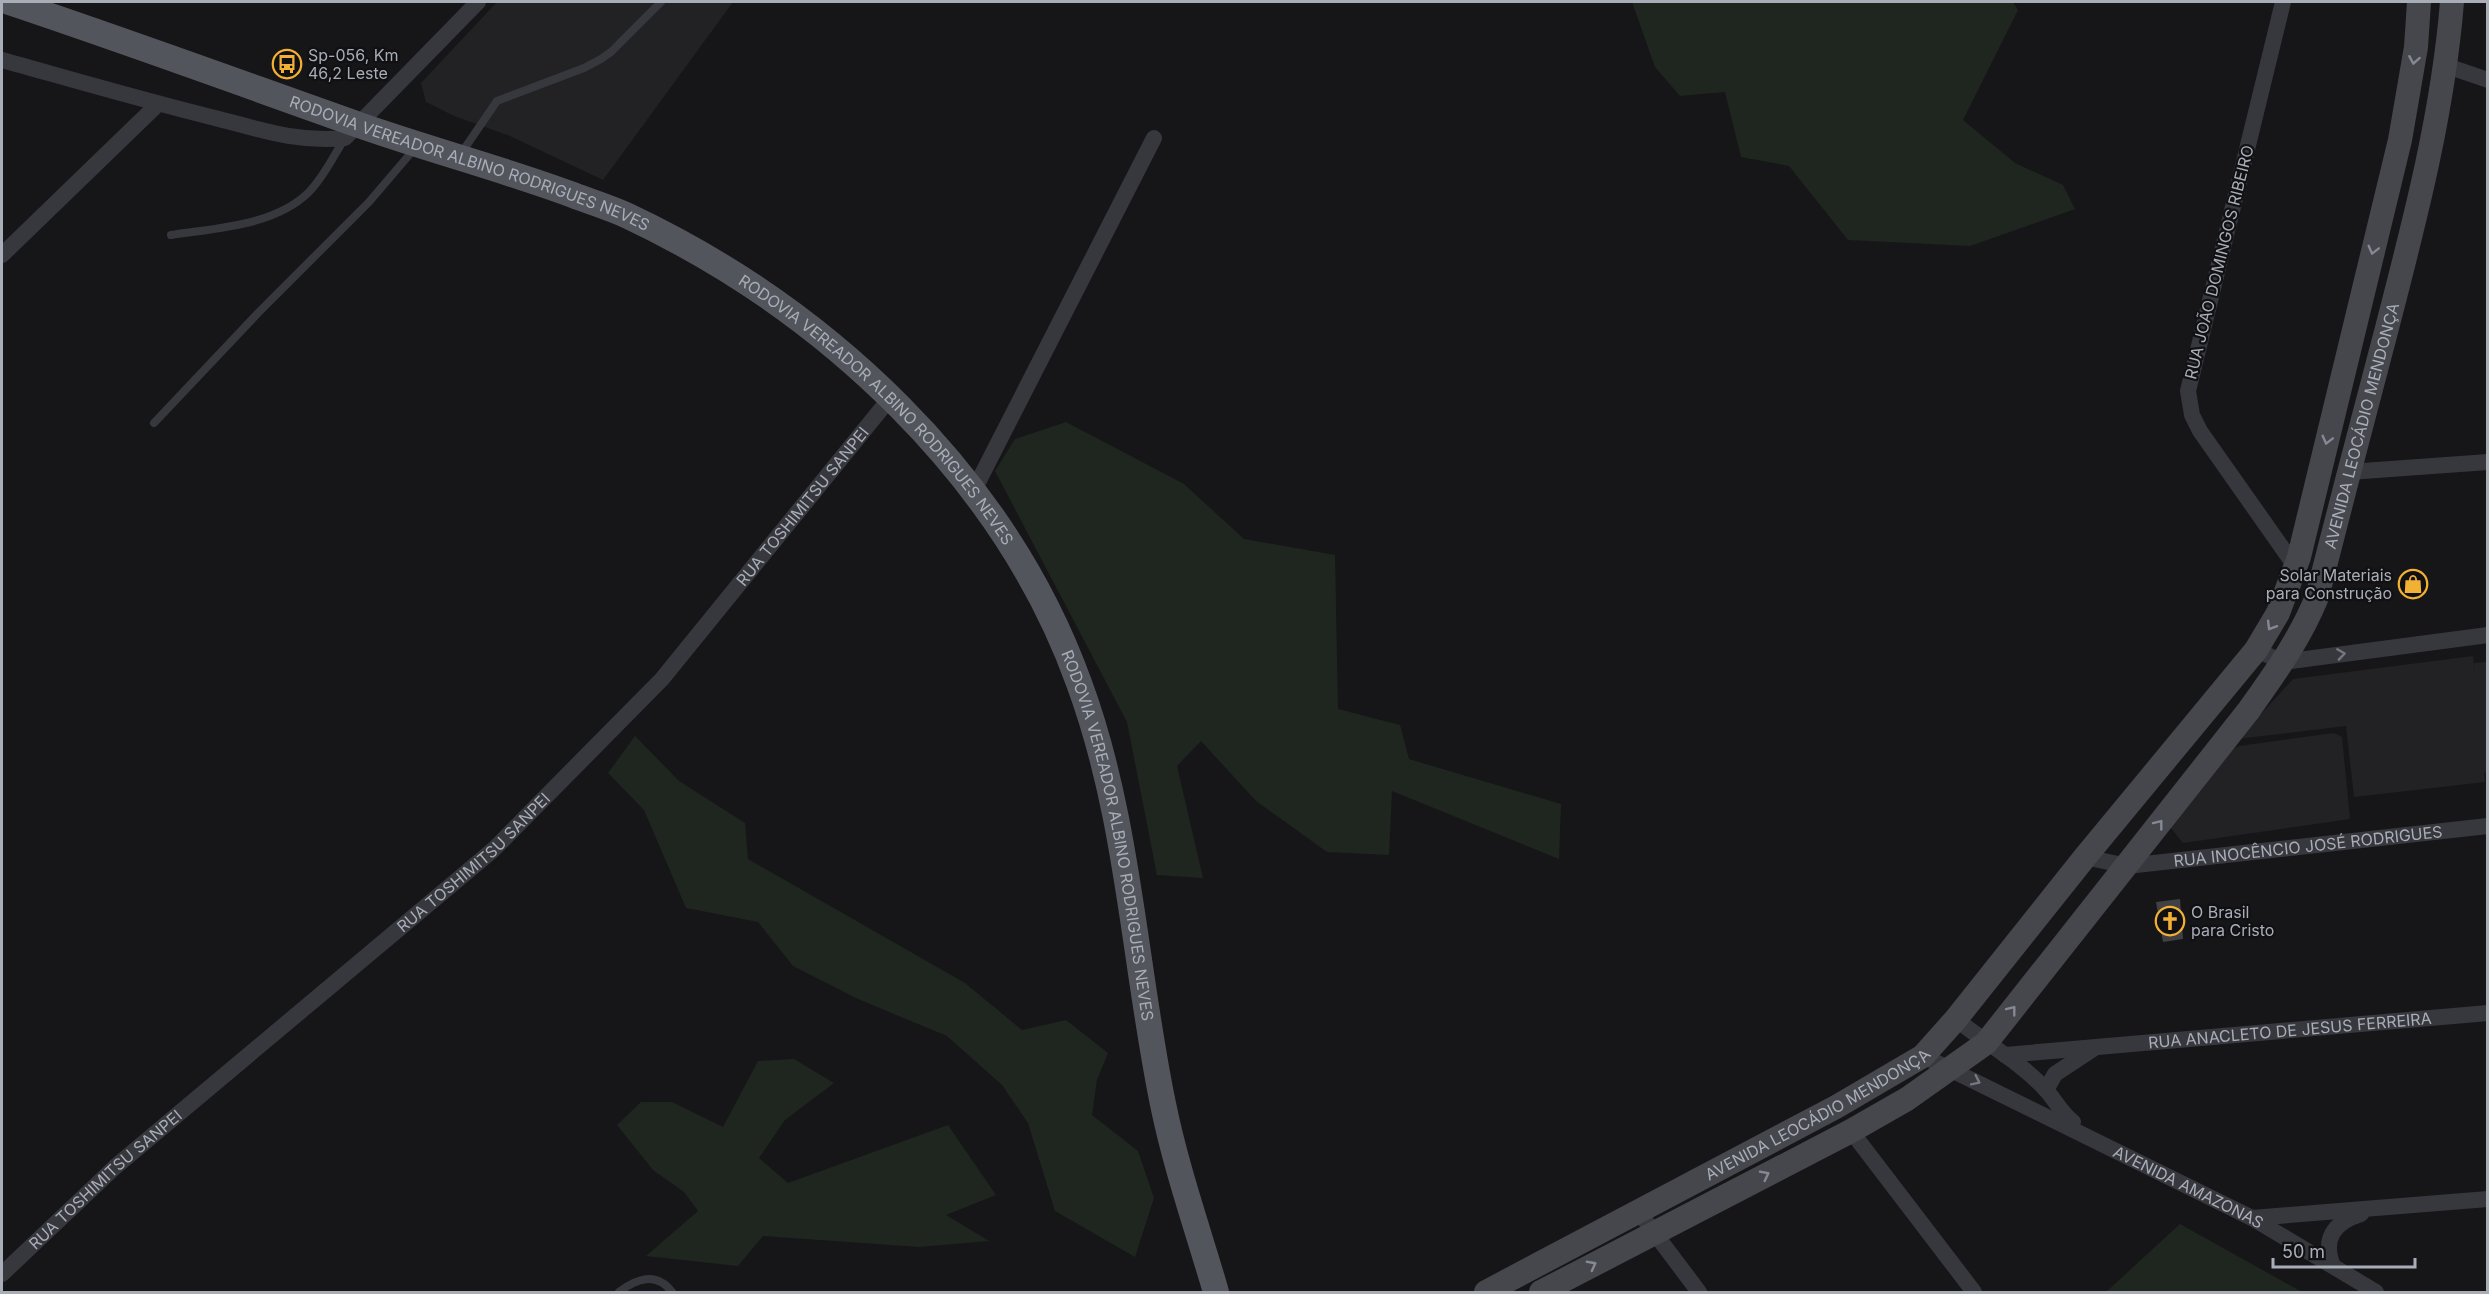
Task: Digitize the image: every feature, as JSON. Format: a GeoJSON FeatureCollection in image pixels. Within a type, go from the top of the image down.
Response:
{"type":"FeatureCollection","features":[{"type":"Feature","properties":{"kind":"main road","name":"RODOVIA VEREADOR ALBINO RODRIGUES NEVES"},"geometry":{"type":"LineString","coordinates":[[9,2],[352,132],[460,156],[625,214],[722,267],[795,316],[891,397],[974,490],[1023,564],[1052,616],[1079,681],[1113,798],[1163,1105],[1216,1293]]}},
{"type":"Feature","properties":{"kind":"main road"},"geometry":{"type":"LineString","coordinates":[[1202,1244],[1230,1293]]}},
{"type":"Feature","properties":{"kind":"street"},"geometry":{"type":"LineString","coordinates":[[2,60],[158,104],[317,141],[352,132],[478,2]]}},
{"type":"Feature","properties":{"kind":"street","name":"RUA JOÃO DOMINGOS RIBEIRO"},"geometry":{"type":"LineString","coordinates":[[2283,2],[2187,391],[2192,415],[2205,439],[2295,566]]}},
{"type":"Feature","properties":{"kind":"street","name":"AVENIDA LEOCÁDIO MENDONÇA"},"geometry":{"type":"LineString","coordinates":[[1486,1293],[1836,1107],[1923,1056],[1956,1020],[2085,856],[2256,650],[2278,614],[2295,566],[2400,140],[2416,47],[2419,2]]}},
{"type":"Feature","properties":{"kind":"street","name":"AVENIDA LEOCÁDIO MENDONÇA"},"geometry":{"type":"LineString","coordinates":[[1540,1293],[1851,1131],[1907,1099],[1950,1068],[1995,1049],[2127,866],[2283,662],[2304,629],[2317,597],[2426,171],[2447,66],[2452,2]]}},
{"type":"Feature","properties":{"kind":"street"},"geometry":{"type":"LineString","coordinates":[[2447,66],[2487,80]]}},
{"type":"Feature","properties":{"kind":"street"},"geometry":{"type":"LineString","coordinates":[[2,255],[158,104]]}},
{"type":"Feature","properties":{"kind":"street"},"geometry":{"type":"LineString","coordinates":[[974,490],[1154,138]]}},
{"type":"Feature","properties":{"kind":"street","name":"RUA TOSHIMITSU SANPEI"},"geometry":{"type":"LineString","coordinates":[[2,1274],[115,1167],[493,850],[662,679],[891,397]]}},
{"type":"Feature","properties":{"kind":"street"},"geometry":{"type":"LineString","coordinates":[[2349,472],[2487,462]]}},
{"type":"Feature","properties":{"kind":"street"},"geometry":{"type":"LineString","coordinates":[[2256,650],[2283,662],[2487,635]]}},
{"type":"Feature","properties":{"kind":"street","name":"RUA INOCÊNCIO JOSÉ RODRIGUES"},"geometry":{"type":"LineString","coordinates":[[2127,866],[2487,826]]}},
{"type":"Feature","properties":{"kind":"street"},"geometry":{"type":"LineString","coordinates":[[2085,856],[2127,866]]}},
{"type":"Feature","properties":{"kind":"street","name":"RUA ANACLETO DE JESUS FERREIRA"},"geometry":{"type":"LineString","coordinates":[[1995,1049],[2094,1049],[2487,1013]]}},
{"type":"Feature","properties":{"kind":"street","name":"AVENIDA AMAZONAS"},"geometry":{"type":"LineString","coordinates":[[1956,1020],[2046,1090],[2062,1114],[2092,1138]]}},
{"type":"Feature","properties":{"kind":"street","name":"RUA ANACLETO DE JESUS FERREIRA"},"geometry":{"type":"LineString","coordinates":[[2046,1090],[2055,1074],[2094,1049]]}},
{"type":"Feature","properties":{"kind":"street","name":"AVENIDA AMAZONAS"},"geometry":{"type":"LineString","coordinates":[[1923,1056],[2252,1218],[2376,1293]]}},
{"type":"Feature","properties":{"kind":"street"},"geometry":{"type":"LineString","coordinates":[[1851,1131],[1974,1293]]}},
{"type":"Feature","properties":{"kind":"street"},"geometry":{"type":"LineString","coordinates":[[2252,1218],[2487,1199]]}},
{"type":"Feature","properties":{"kind":"street"},"geometry":{"type":"LineString","coordinates":[[2333,1266],[2328,1255],[2329,1236],[2336,1226],[2351,1216],[2379,1208]]}},
{"type":"Feature","properties":{"kind":"street"},"geometry":{"type":"LineString","coordinates":[[1638,1211],[1699,1293]]}},
{"type":"Feature","properties":{"kind":"lane"},"geometry":{"type":"LineString","coordinates":[[460,156],[497,101],[584,68],[611,52],[661,2]]}},
{"type":"Feature","properties":{"kind":"lane"},"geometry":{"type":"LineString","coordinates":[[171,235],[263,218],[300,200],[311,190],[352,132]]}},
{"type":"Feature","properties":{"kind":"lane"},"geometry":{"type":"LineString","coordinates":[[154,423],[258,313],[369,202],[418,145]]}},
{"type":"Feature","properties":{"kind":"lane"},"geometry":{"type":"LineString","coordinates":[[619,1293],[629,1285],[648,1279],[654,1279],[672,1293]]}},
{"type":"Feature","properties":{"kind":"shaded area"},"geometry":{"type":"Polygon","coordinates":[[[497,2],[733,2],[603,180],[510,136],[454,116],[426,102],[421,83],[497,2]]]}},
{"type":"Feature","properties":{"kind":"shaded area"},"geometry":{"type":"Polygon","coordinates":[[[1632,2],[2013,2],[2018,10],[1963,120],[2015,163],[2063,185],[2075,209],[1970,246],[1848,240],[1789,166],[1741,157],[1725,92],[1680,96],[1655,67],[1632,2]]]}},
{"type":"Feature","properties":{"kind":"shaded area"},"geometry":{"type":"Polygon","coordinates":[[[1066,422],[1184,484],[1244,539],[1335,555],[1338,709],[1400,725],[1409,759],[1561,804],[1559,859],[1392,791],[1389,855],[1327,852],[1256,801],[1201,741],[1177,766],[1203,878],[1157,875],[1127,722],[995,471],[1015,439],[1066,422]]]}},
{"type":"Feature","properties":{"kind":"shaded area"},"geometry":{"type":"Polygon","coordinates":[[[2473,656],[2475,678],[2474,663],[2487,662],[2488,772],[2484,773],[2485,782],[2354,797],[2346,726],[2238,739],[2293,679],[2473,656]]]}},
{"type":"Feature","properties":{"kind":"shaded area"},"geometry":{"type":"Polygon","coordinates":[[[2334,733],[2342,737],[2350,819],[2183,843],[2170,827],[2220,754],[2239,746],[2334,733]]]}},
{"type":"Feature","properties":{"kind":"shaded area"},"geometry":{"type":"Polygon","coordinates":[[[635,736],[679,781],[745,823],[748,859],[965,983],[1022,1030],[1066,1020],[1108,1053],[1097,1080],[1092,1115],[1138,1151],[1154,1198],[1135,1257],[1055,1211],[1028,1123],[1002,1085],[947,1036],[858,999],[793,966],[758,922],[686,908],[644,810],[608,773],[635,736]]]}},
{"type":"Feature","properties":{"kind":"shaded area"},"geometry":{"type":"Polygon","coordinates":[[[794,1059],[834,1083],[785,1120],[759,1158],[788,1183],[948,1125],[996,1195],[946,1215],[989,1241],[919,1247],[763,1236],[738,1266],[646,1256],[698,1211],[684,1192],[653,1170],[617,1125],[641,1102],[672,1102],[723,1127],[758,1061],[794,1059]]]}},
{"type":"Feature","properties":{"kind":"shaded area"},"geometry":{"type":"Polygon","coordinates":[[[2180,1224],[2302,1292],[2106,1292],[2180,1224]]]}},
{"type":"Feature","properties":{"kind":"building","name":"O Brasil para Cristo"},"geometry":{"type":"Polygon","coordinates":[[[2180,899],[2183,939],[2163,942],[2156,902],[2180,899]]]}},
{"type":"Feature","properties":{"kind":"place","name":"Sp-056, Km 46,2 Leste"},"geometry":{"type":"Point","coordinates":[287,64]}},
{"type":"Feature","properties":{"kind":"place","name":"Solar Materiais para Construção"},"geometry":{"type":"Point","coordinates":[2413,584]}},
{"type":"Feature","properties":{"kind":"place","name":"O Brasil para Cristo"},"geometry":{"type":"Point","coordinates":[2170,921]}}]}
